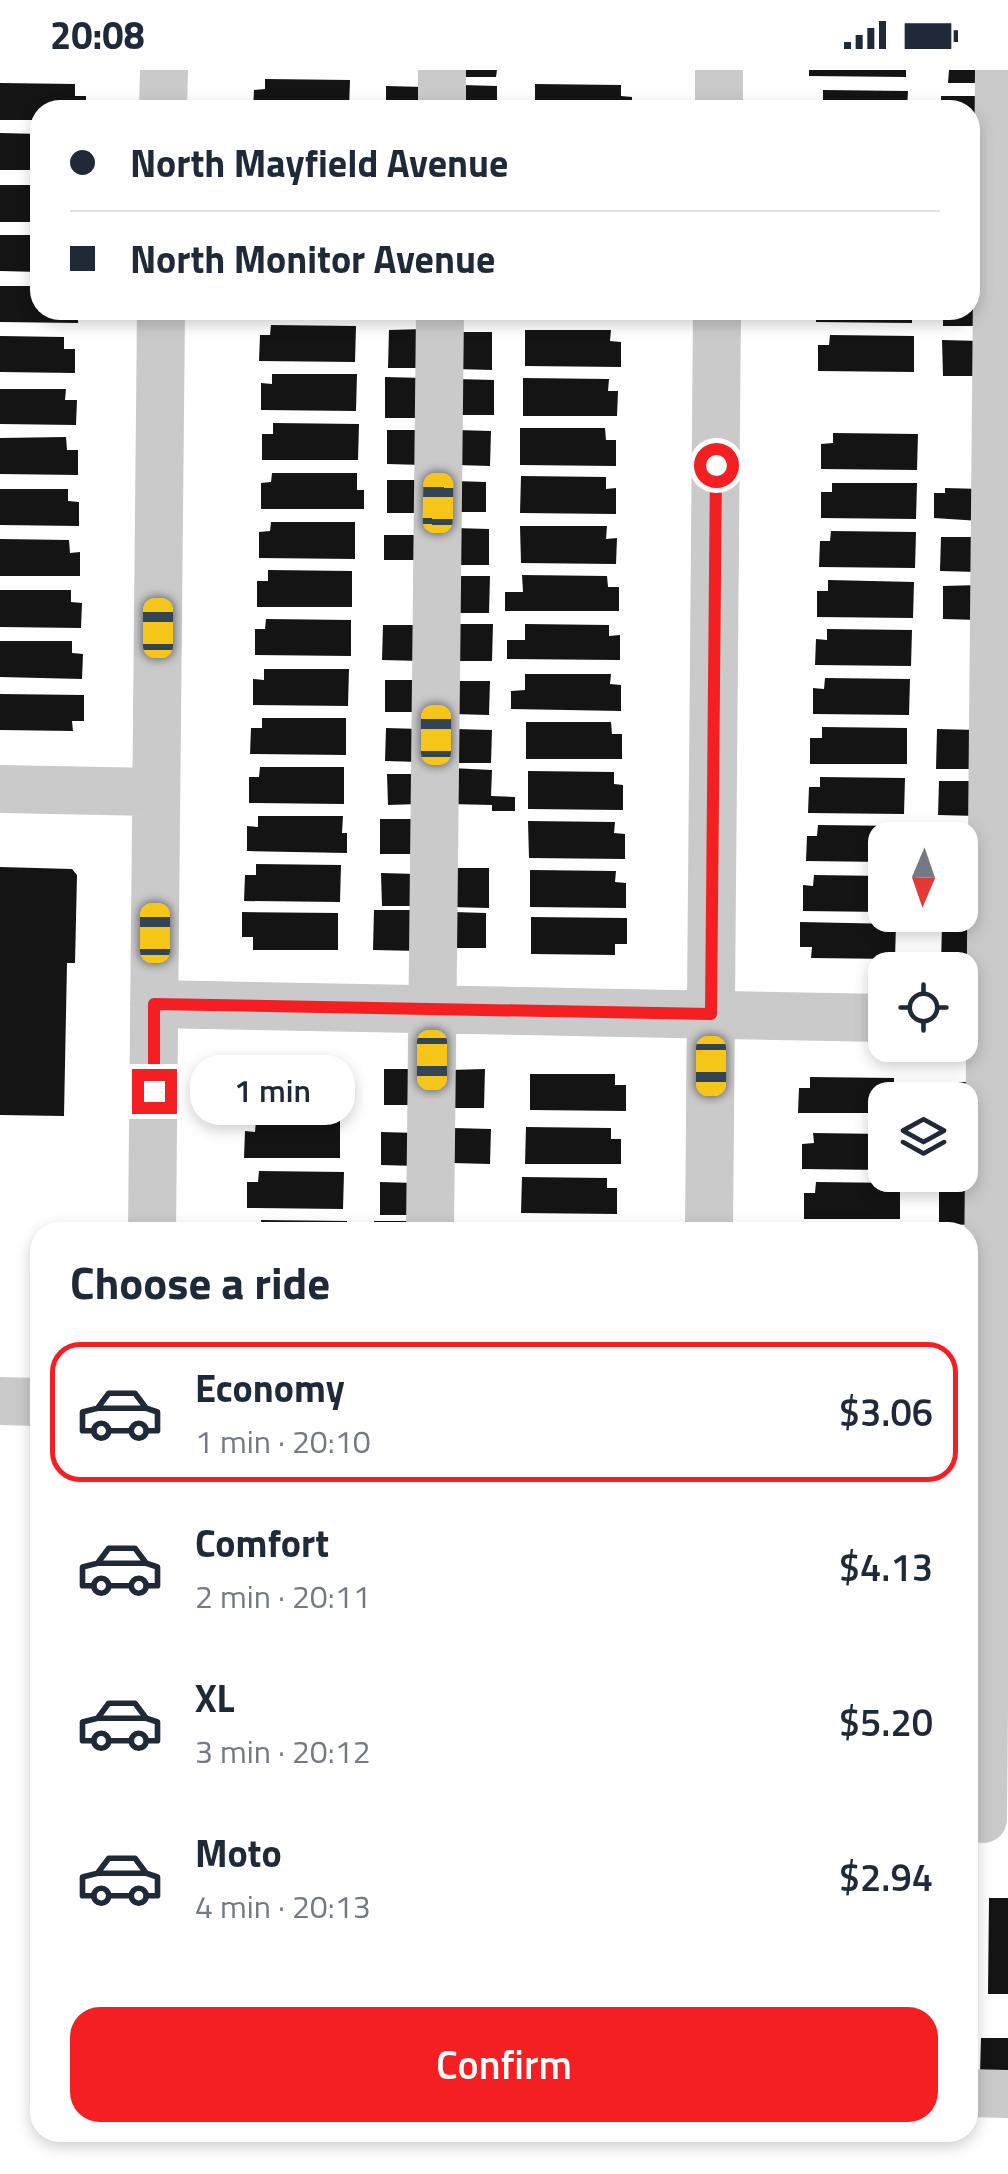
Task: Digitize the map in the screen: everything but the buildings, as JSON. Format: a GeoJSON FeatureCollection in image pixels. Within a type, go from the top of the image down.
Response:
{"type":"FeatureCollection","features":[{"type":"Feature","properties":{"kind":"street"},"geometry":{"type":"LineString","coordinates":[[163,100],[164,70]]}},
{"type":"Feature","properties":{"kind":"street"},"geometry":{"type":"LineString","coordinates":[[442,70],[442,100]]}},
{"type":"Feature","properties":{"kind":"street"},"geometry":{"type":"LineString","coordinates":[[719,70],[719,100]]}},
{"type":"Feature","properties":{"kind":"street"},"geometry":{"type":"LineString","coordinates":[[986,1819],[986,1020],[999,70]]}},
{"type":"Feature","properties":{"kind":"street"},"geometry":{"type":"LineString","coordinates":[[152,1222],[161,320]]}},
{"type":"Feature","properties":{"kind":"street"},"geometry":{"type":"LineString","coordinates":[[430,1222],[440,320]]}},
{"type":"Feature","properties":{"kind":"street"},"geometry":{"type":"LineString","coordinates":[[710,1222],[717,320]]}},
{"type":"Feature","properties":{"kind":"street"},"geometry":{"type":"LineString","coordinates":[[0,788],[156,792]]}},
{"type":"Feature","properties":{"kind":"street"},"geometry":{"type":"LineString","coordinates":[[154,1004],[868,1018]]}},
{"type":"Feature","properties":{"kind":"street"},"geometry":{"type":"LineString","coordinates":[[0,1400],[30,1402]]}},
{"type":"Feature","properties":{"kind":"street"},"geometry":{"type":"LineString","coordinates":[[978,2093],[1008,2094]]}},
{"type":"Feature","properties":{"kind":"route"},"geometry":{"type":"LineString","coordinates":[[154,1091],[154,1004],[711,1014],[716,465]]}}]}
